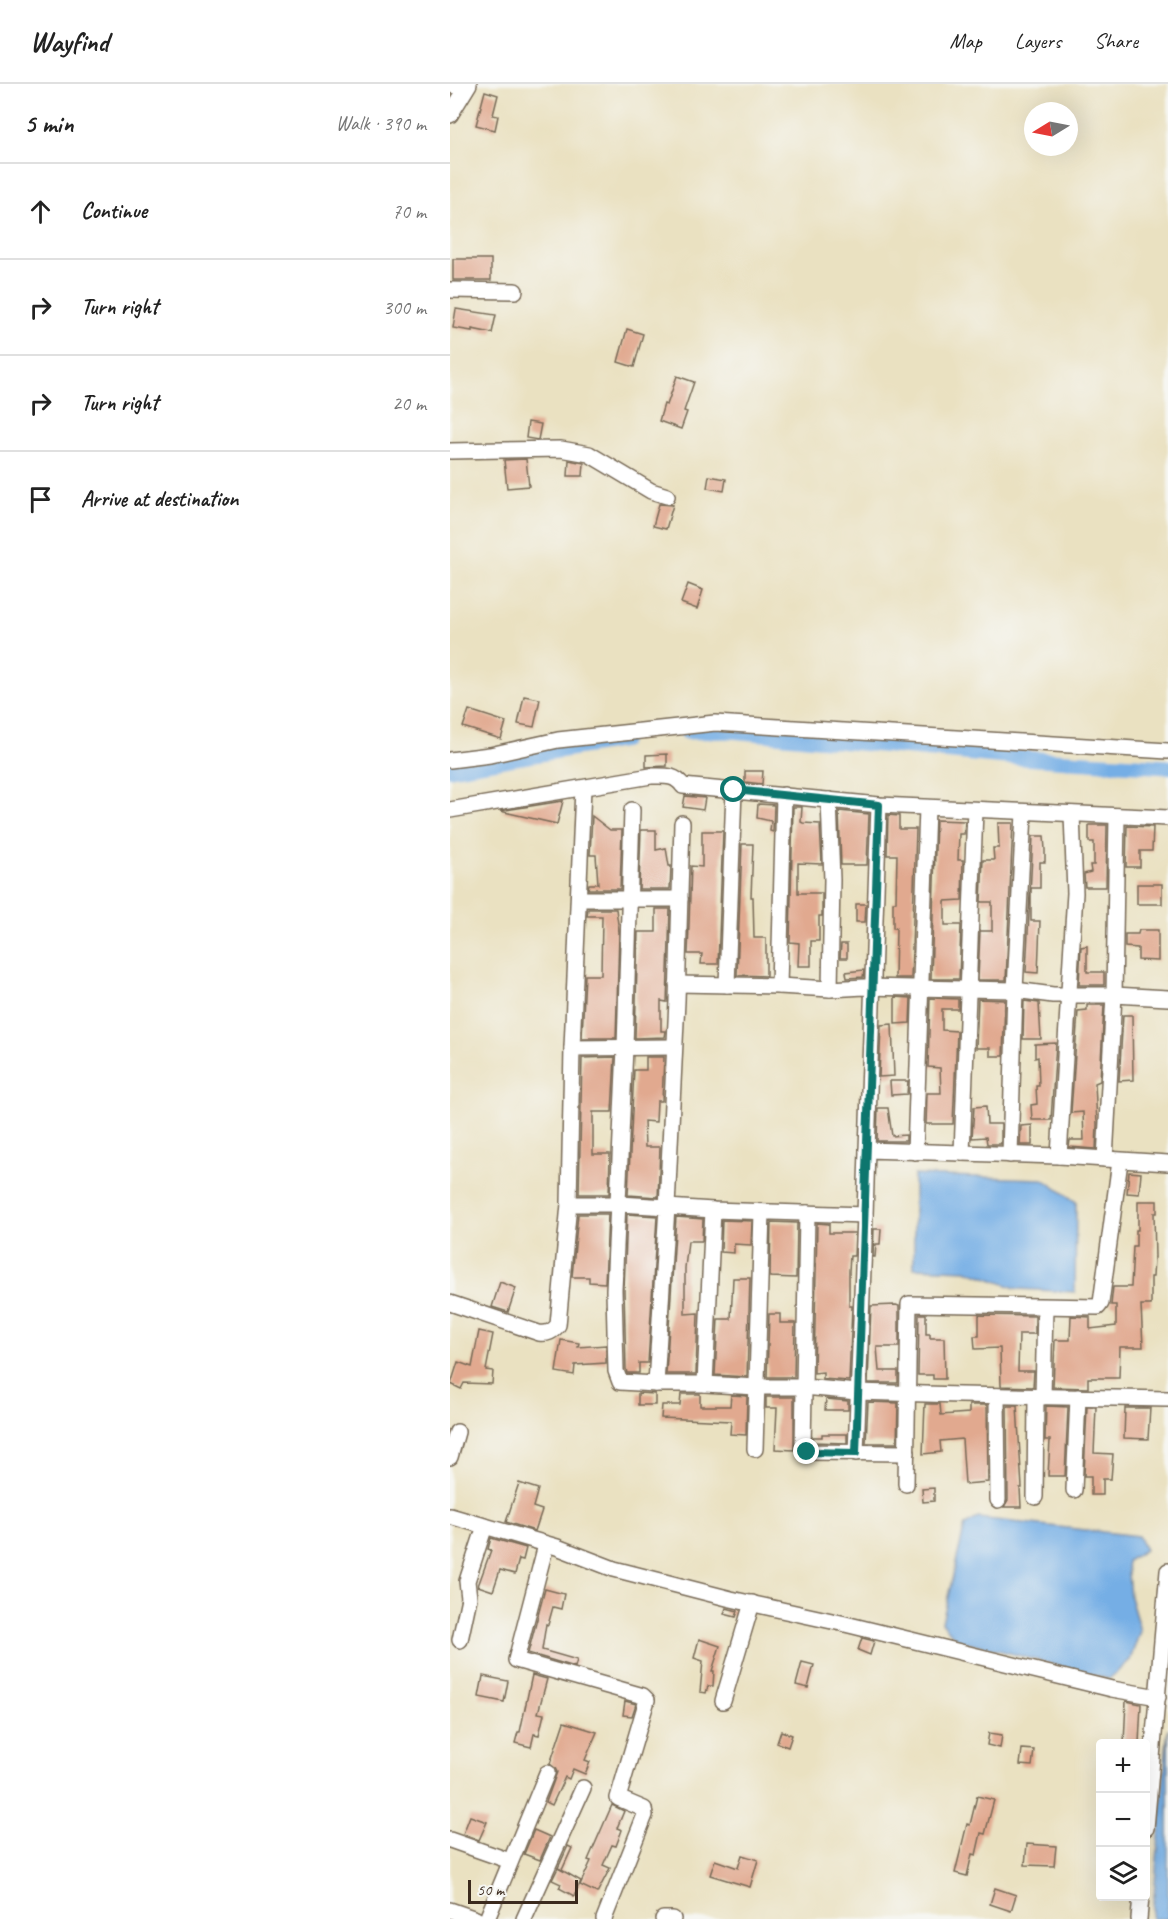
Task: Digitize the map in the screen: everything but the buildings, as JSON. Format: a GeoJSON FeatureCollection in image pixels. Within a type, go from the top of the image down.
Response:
{"type":"FeatureCollection","features":[{"type":"Feature","properties":{"kind":"street"},"geometry":{"type":"LineString","coordinates":[[450,84],[467,87],[450,115]]}},
{"type":"Feature","properties":{"kind":"street"},"geometry":{"type":"LineString","coordinates":[[450,291],[515,291]]}},
{"type":"Feature","properties":{"kind":"street"},"geometry":{"type":"LineString","coordinates":[[450,451],[561,449],[575,451],[601,459],[634,481],[667,496]]}},
{"type":"Feature","properties":{"kind":"street"},"geometry":{"type":"LineString","coordinates":[[450,760],[490,755],[558,740],[715,723],[1168,751]]}},
{"type":"Feature","properties":{"kind":"street"},"geometry":{"type":"LineString","coordinates":[[450,810],[651,776],[666,776],[679,780],[683,786],[879,805],[1168,818]]}},
{"type":"Feature","properties":{"kind":"street"},"geometry":{"type":"LineString","coordinates":[[450,1303],[539,1333],[546,1334],[558,1325],[569,1204],[572,1048],[583,788]]}},
{"type":"Feature","properties":{"kind":"street"},"geometry":{"type":"LineString","coordinates":[[727,985],[734,790]]}},
{"type":"Feature","properties":{"kind":"street"},"geometry":{"type":"LineString","coordinates":[[779,986],[784,795]]}},
{"type":"Feature","properties":{"kind":"street"},"geometry":{"type":"LineString","coordinates":[[829,800],[832,880],[830,989]]}},
{"type":"Feature","properties":{"kind":"street"},"geometry":{"type":"LineString","coordinates":[[856,1453],[879,805]]}},
{"type":"Feature","properties":{"kind":"street"},"geometry":{"type":"LineString","coordinates":[[915,1152],[927,808]]}},
{"type":"Feature","properties":{"kind":"street"},"geometry":{"type":"LineString","coordinates":[[632,810],[620,1204],[614,1290],[617,1378],[624,1383],[804,1387],[857,1392],[1168,1399]]}},
{"type":"Feature","properties":{"kind":"street"},"geometry":{"type":"LineString","coordinates":[[962,1153],[975,810]]}},
{"type":"Feature","properties":{"kind":"street"},"geometry":{"type":"LineString","coordinates":[[1010,1155],[1024,813]]}},
{"type":"Feature","properties":{"kind":"street"},"geometry":{"type":"LineString","coordinates":[[1059,1156],[1075,893],[1072,814]]}},
{"type":"Feature","properties":{"kind":"street"},"geometry":{"type":"LineString","coordinates":[[906,1484],[909,1304],[1094,1308],[1101,1303],[1112,1160],[1117,816]]}},
{"type":"Feature","properties":{"kind":"street"},"geometry":{"type":"LineString","coordinates":[[656,1384],[667,1207],[682,823]]}},
{"type":"Feature","properties":{"kind":"street"},"geometry":{"type":"LineString","coordinates":[[579,899],[680,899]]}},
{"type":"Feature","properties":{"kind":"street"},"geometry":{"type":"LineString","coordinates":[[677,984],[830,989],[1015,990],[1053,995],[1168,998]]}},
{"type":"Feature","properties":{"kind":"street"},"geometry":{"type":"LineString","coordinates":[[572,1048],[674,1047]]}},
{"type":"Feature","properties":{"kind":"street"},"geometry":{"type":"LineString","coordinates":[[867,1150],[1059,1156],[1168,1163]]}},
{"type":"Feature","properties":{"kind":"street"},"geometry":{"type":"LineString","coordinates":[[569,1204],[620,1204],[713,1210],[865,1215]]}},
{"type":"Feature","properties":{"kind":"street"},"geometry":{"type":"LineString","coordinates":[[705,1384],[713,1210]]}},
{"type":"Feature","properties":{"kind":"street"},"geometry":{"type":"LineString","coordinates":[[755,1449],[762,1212]]}},
{"type":"Feature","properties":{"kind":"street"},"geometry":{"type":"LineString","coordinates":[[807,1213],[802,1445],[804,1451],[907,1453]]}},
{"type":"Feature","properties":{"kind":"street"},"geometry":{"type":"LineString","coordinates":[[1035,1497],[1045,1307]]}},
{"type":"Feature","properties":{"kind":"street"},"geometry":{"type":"LineString","coordinates":[[997,1396],[998,1500]]}},
{"type":"Feature","properties":{"kind":"street"},"geometry":{"type":"LineString","coordinates":[[1074,1490],[1078,1396]]}},
{"type":"Feature","properties":{"kind":"street"},"geometry":{"type":"LineString","coordinates":[[450,1457],[457,1432]]}},
{"type":"Feature","properties":{"kind":"street"},"geometry":{"type":"LineString","coordinates":[[450,1516],[546,1545],[614,1569],[1113,1689],[1158,1697]]}},
{"type":"Feature","properties":{"kind":"street"},"geometry":{"type":"LineString","coordinates":[[460,1640],[470,1594],[467,1581],[485,1526]]}},
{"type":"Feature","properties":{"kind":"street"},"geometry":{"type":"LineString","coordinates":[[546,1545],[516,1660],[642,1696],[647,1700],[618,1798],[644,1809],[645,1815],[604,1919]]}},
{"type":"Feature","properties":{"kind":"street"},"geometry":{"type":"LineString","coordinates":[[1149,1793],[1168,1571]]}},
{"type":"Feature","properties":{"kind":"street"},"geometry":{"type":"LineString","coordinates":[[723,1701],[752,1603]]}},
{"type":"Feature","properties":{"kind":"street"},"geometry":{"type":"LineString","coordinates":[[487,1919],[547,1773]]}},
{"type":"Feature","properties":{"kind":"street"},"geometry":{"type":"LineString","coordinates":[[524,1919],[584,1788]]}},
{"type":"Feature","properties":{"kind":"street"},"geometry":{"type":"LineString","coordinates":[[450,1840],[510,1861]]}},
{"type":"Feature","properties":{"kind":"street"},"geometry":{"type":"LineString","coordinates":[[1139,1919],[1141,1901]]}},
{"type":"Feature","properties":{"kind":"street"},"geometry":{"type":"LineString","coordinates":[[450,1910],[476,1919]]}},
{"type":"Feature","properties":{"kind":"street"},"geometry":{"type":"LineString","coordinates":[[663,1919],[673,1919]]}},
{"type":"Feature","properties":{"kind":"water"},"geometry":{"type":"Polygon","coordinates":[[[914,1175],[1043,1179],[1076,1202],[1075,1292],[1018,1289],[966,1270],[914,1268],[914,1175]]]}},
{"type":"Feature","properties":{"kind":"water"},"geometry":{"type":"Polygon","coordinates":[[[978,1518],[1138,1536],[1145,1550],[1127,1561],[1130,1597],[1140,1631],[1130,1660],[1109,1679],[956,1639],[942,1622],[965,1525],[978,1518]]]}},
{"type":"Feature","properties":{"kind":"water"},"geometry":{"type":"Polygon","coordinates":[[[1168,1728],[1168,1919],[1152,1919],[1168,1728]]]}},
{"type":"Feature","properties":{"kind":"waterway"},"geometry":{"type":"LineString","coordinates":[[687,732],[731,731],[1005,757],[1168,767]]}},
{"type":"Feature","properties":{"kind":"waterway"},"geometry":{"type":"LineString","coordinates":[[450,769],[624,740]]}},
{"type":"Feature","properties":{"kind":"route"},"geometry":{"type":"LineString","coordinates":[[734,790],[879,805],[856,1453],[807,1452]]}}]}
